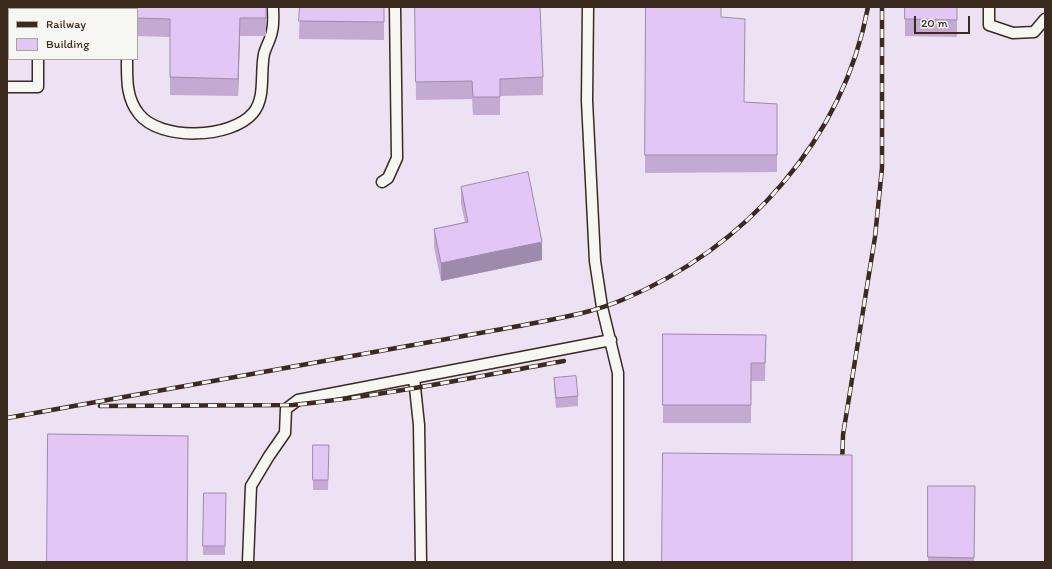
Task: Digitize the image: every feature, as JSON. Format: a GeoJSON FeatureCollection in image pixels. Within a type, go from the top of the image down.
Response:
{"type":"FeatureCollection","features":[{"type":"Feature","properties":{"kind":"lane"},"geometry":{"type":"LineString","coordinates":[[127,60],[129,98],[140,115],[152,124],[179,132],[201,133],[227,130],[243,123],[254,112],[260,101],[264,55],[272,31],[273,7]]}},
{"type":"Feature","properties":{"kind":"lane"},"geometry":{"type":"LineString","coordinates":[[382,182],[388,178],[397,158],[396,7]]}},
{"type":"Feature","properties":{"kind":"lane"},"geometry":{"type":"LineString","coordinates":[[588,7],[587,101],[595,261],[602,307],[618,373],[618,562]]}},
{"type":"Feature","properties":{"kind":"lane"},"geometry":{"type":"LineString","coordinates":[[989,7],[989,25],[1013,33],[1034,32],[1045,19]]}},
{"type":"Feature","properties":{"kind":"lane"},"geometry":{"type":"LineString","coordinates":[[7,87],[38,87],[38,60]]}},
{"type":"Feature","properties":{"kind":"lane"},"geometry":{"type":"LineString","coordinates":[[248,562],[251,486],[269,456],[285,434],[286,410],[298,400],[611,340]]}},
{"type":"Feature","properties":{"kind":"lane"},"geometry":{"type":"LineString","coordinates":[[414,378],[419,425],[421,562]]}},
{"type":"Feature","properties":{"kind":"shaded area"},"geometry":{"type":"Polygon","coordinates":[[[7,7],[1045,7],[1045,562],[7,562],[7,7]]]}},
{"type":"Feature","properties":{"kind":"building"},"geometry":{"type":"Polygon","coordinates":[[[266,7],[266,18],[240,18],[238,79],[170,77],[170,19],[138,18],[138,8],[116,8],[266,7]]]}},
{"type":"Feature","properties":{"kind":"building"},"geometry":{"type":"Polygon","coordinates":[[[300,7],[384,7],[384,22],[299,21],[300,7]]]}},
{"type":"Feature","properties":{"kind":"building"},"geometry":{"type":"Polygon","coordinates":[[[415,7],[540,7],[543,77],[500,79],[500,97],[473,97],[472,81],[416,82],[415,7]]]}},
{"type":"Feature","properties":{"kind":"building"},"geometry":{"type":"Polygon","coordinates":[[[646,7],[721,7],[721,17],[745,19],[744,102],[777,104],[777,155],[645,155],[646,7]]]}},
{"type":"Feature","properties":{"kind":"building"},"geometry":{"type":"Polygon","coordinates":[[[905,7],[957,7],[957,20],[905,19],[905,7]]]}},
{"type":"Feature","properties":{"kind":"building"},"geometry":{"type":"Polygon","coordinates":[[[528,172],[542,242],[441,263],[434,229],[468,222],[461,187],[528,172]]]}},
{"type":"Feature","properties":{"kind":"building"},"geometry":{"type":"Polygon","coordinates":[[[663,334],[766,335],[765,363],[751,363],[751,405],[663,405],[663,334]]]}},
{"type":"Feature","properties":{"kind":"building"},"geometry":{"type":"Polygon","coordinates":[[[576,376],[578,396],[556,398],[554,378],[576,376]]]}},
{"type":"Feature","properties":{"kind":"building"},"geometry":{"type":"Polygon","coordinates":[[[48,434],[188,436],[187,562],[47,562],[48,434]]]}},
{"type":"Feature","properties":{"kind":"building"},"geometry":{"type":"Polygon","coordinates":[[[313,445],[329,445],[328,480],[313,480],[313,445]]]}},
{"type":"Feature","properties":{"kind":"building"},"geometry":{"type":"Polygon","coordinates":[[[663,453],[852,455],[852,562],[662,562],[663,453]]]}},
{"type":"Feature","properties":{"kind":"building"},"geometry":{"type":"Polygon","coordinates":[[[928,486],[975,486],[974,558],[928,557],[928,486]]]}},
{"type":"Feature","properties":{"kind":"building"},"geometry":{"type":"Polygon","coordinates":[[[204,493],[226,493],[225,546],[203,546],[204,493]]]}},
{"type":"Feature","properties":{"kind":"railway"},"geometry":{"type":"LineString","coordinates":[[7,418],[519,326],[584,313],[622,300],[667,278],[709,251],[748,220],[782,184],[812,144],[836,102],[855,56],[868,7]]}},
{"type":"Feature","properties":{"kind":"railway"},"geometry":{"type":"LineString","coordinates":[[842,467],[843,435],[875,237],[882,168],[882,7]]}},
{"type":"Feature","properties":{"kind":"railway"},"geometry":{"type":"LineString","coordinates":[[100,406],[293,405],[361,397],[564,361]]}}]}
